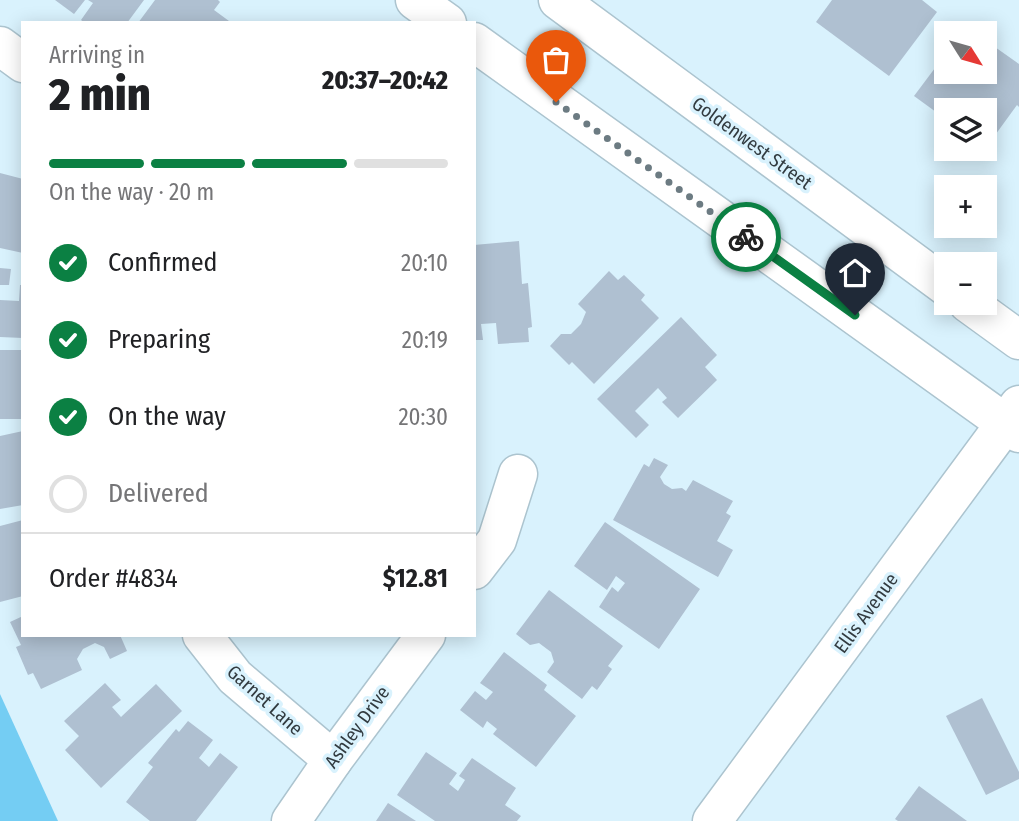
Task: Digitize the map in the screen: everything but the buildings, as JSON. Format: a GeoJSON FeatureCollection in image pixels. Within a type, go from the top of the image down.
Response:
{"type":"FeatureCollection","features":[{"type":"Feature","properties":{"kind":"main road"},"geometry":{"type":"LineString","coordinates":[[415,0],[444,21]]}},
{"type":"Feature","properties":{"kind":"main road","name":"Goldenwest Street"},"geometry":{"type":"LineString","coordinates":[[558,0],[934,277]]}},
{"type":"Feature","properties":{"kind":"main road"},"geometry":{"type":"LineString","coordinates":[[476,44],[1015,420]]}},
{"type":"Feature","properties":{"kind":"main road"},"geometry":{"type":"LineString","coordinates":[[0,46],[21,62]]}},
{"type":"Feature","properties":{"kind":"main road"},"geometry":{"type":"LineString","coordinates":[[985,315],[1019,340]]}},
{"type":"Feature","properties":{"kind":"main road","name":"Ellis Avenue"},"geometry":{"type":"LineString","coordinates":[[712,821],[1015,420]]}},
{"type":"Feature","properties":{"kind":"main road"},"geometry":{"type":"LineString","coordinates":[[476,567],[497,540],[518,474]]}},
{"type":"Feature","properties":{"kind":"main road","name":"Garnet Lane"},"geometry":{"type":"LineString","coordinates":[[204,637],[235,677],[332,760]]}},
{"type":"Feature","properties":{"kind":"main road","name":"Ashley Drive"},"geometry":{"type":"LineString","coordinates":[[291,821],[332,760],[424,637]]}},
{"type":"Feature","properties":{"kind":"shaded area"},"geometry":{"type":"Polygon","coordinates":[[[0,694],[58,821],[0,821],[0,694]]]}},
{"type":"Feature","properties":{"kind":"way so far"},"geometry":{"type":"LineString","coordinates":[[556,102],[746,237]]}},
{"type":"Feature","properties":{"kind":"route"},"geometry":{"type":"LineString","coordinates":[[746,237],[855,315]]}}]}
